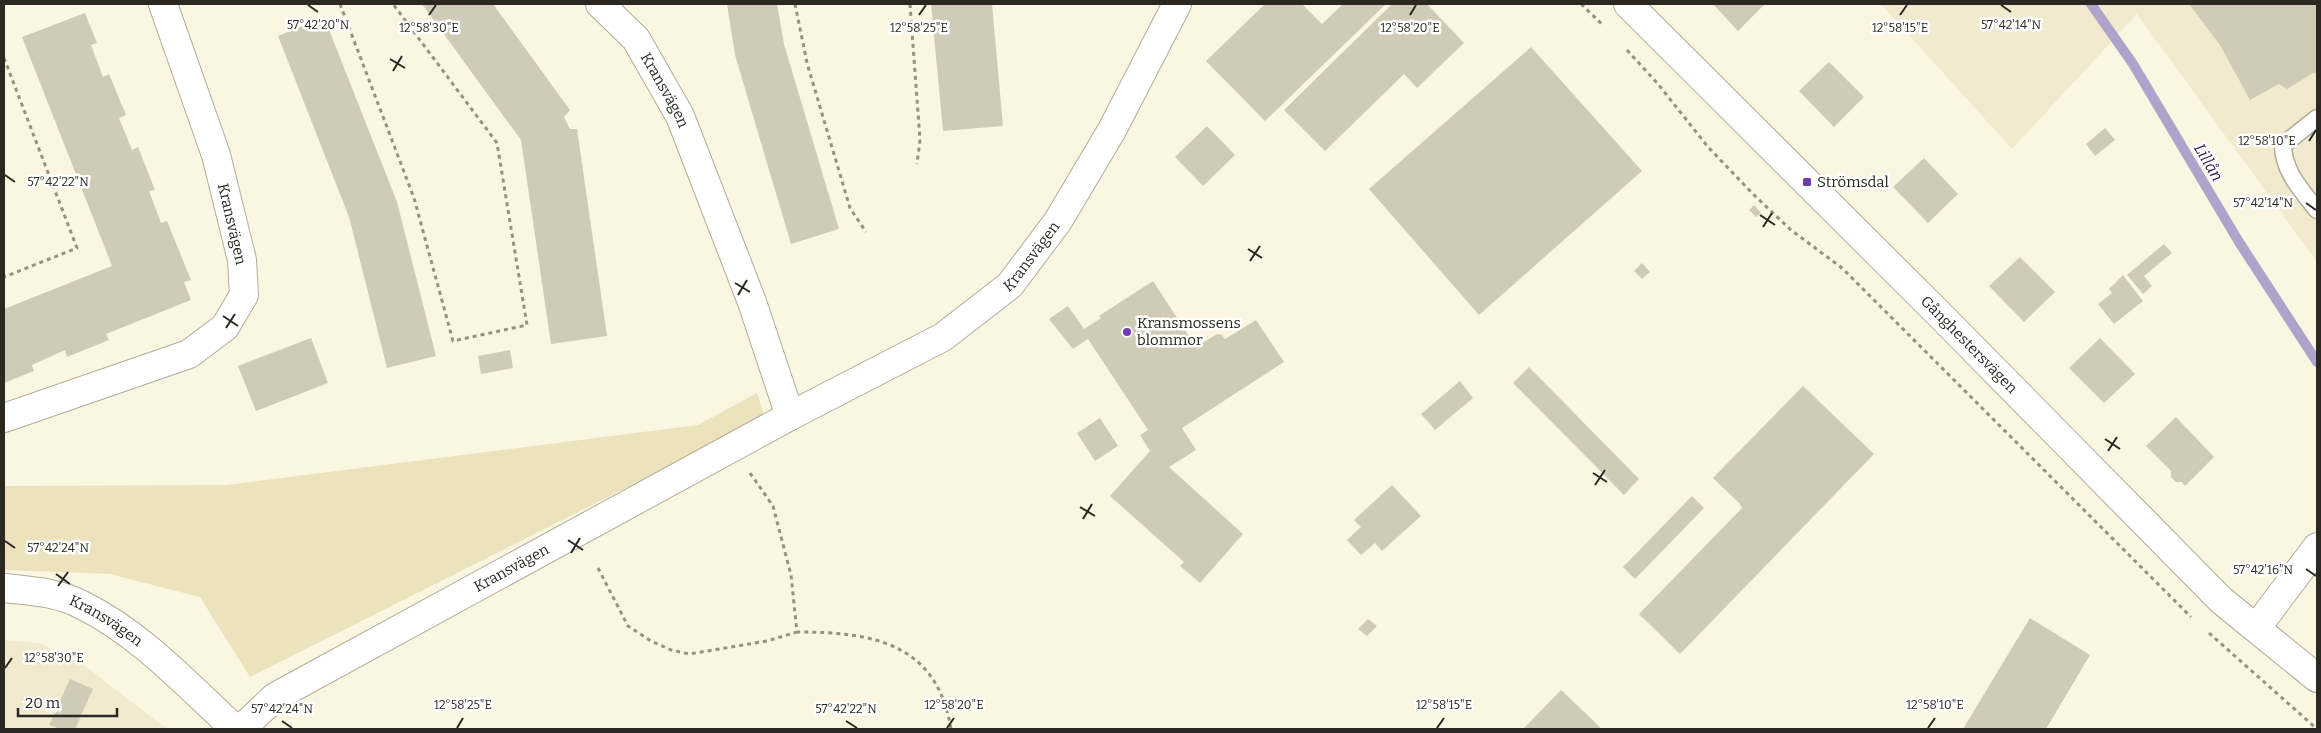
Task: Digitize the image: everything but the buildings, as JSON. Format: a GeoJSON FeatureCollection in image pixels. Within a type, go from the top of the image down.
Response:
{"type":"FeatureCollection","features":[{"type":"Feature","properties":{"kind":"street","name":"Kransvägen"},"geometry":{"type":"LineString","coordinates":[[4,418],[188,354],[225,327],[244,295],[242,260],[216,155],[163,4]]}},
{"type":"Feature","properties":{"kind":"street","name":"Kransvägen"},"geometry":{"type":"LineString","coordinates":[[600,4],[636,39],[680,116],[752,302],[790,416]]}},
{"type":"Feature","properties":{"kind":"street","name":"Kransvägen"},"geometry":{"type":"LineString","coordinates":[[241,729],[275,697],[790,416],[943,338],[1010,285],[1068,205],[1112,130],[1178,4]]}},
{"type":"Feature","properties":{"kind":"street","name":"Gånghestersvägen"},"geometry":{"type":"LineString","coordinates":[[1628,4],[1946,320],[2222,600],[2317,678]]}},
{"type":"Feature","properties":{"kind":"street"},"geometry":{"type":"LineString","coordinates":[[2257,627],[2317,547]]}},
{"type":"Feature","properties":{"kind":"street","name":"Kransvägen"},"geometry":{"type":"LineString","coordinates":[[4,588],[45,592],[81,604],[138,640],[235,729]]}},
{"type":"Feature","properties":{"kind":"lane"},"geometry":{"type":"LineString","coordinates":[[2317,118],[2283,146],[2283,159],[2295,182],[2317,210]]}},
{"type":"Feature","properties":{"kind":"path"},"geometry":{"type":"LineString","coordinates":[[340,4],[414,198],[453,342],[527,326],[498,143],[393,4]]}},
{"type":"Feature","properties":{"kind":"path"},"geometry":{"type":"LineString","coordinates":[[795,4],[810,72],[850,208],[866,232]]}},
{"type":"Feature","properties":{"kind":"path"},"geometry":{"type":"LineString","coordinates":[[910,4],[920,140],[917,164]]}},
{"type":"Feature","properties":{"kind":"path"},"geometry":{"type":"LineString","coordinates":[[1581,4],[1609,31]]}},
{"type":"Feature","properties":{"kind":"path"},"geometry":{"type":"LineString","coordinates":[[1622,45],[1658,84],[1708,147],[1753,194],[1790,230],[1842,268],[2196,621]]}},
{"type":"Feature","properties":{"kind":"path"},"geometry":{"type":"LineString","coordinates":[[4,58],[77,248],[4,277]]}},
{"type":"Feature","properties":{"kind":"path"},"geometry":{"type":"LineString","coordinates":[[733,448],[773,506],[791,575],[797,632]]}},
{"type":"Feature","properties":{"kind":"path"},"geometry":{"type":"LineString","coordinates":[[598,568],[628,626],[651,641],[671,650],[689,654],[767,642],[797,632],[828,632],[887,643],[904,651],[921,664],[944,699],[951,729]]}},
{"type":"Feature","properties":{"kind":"path"},"geometry":{"type":"LineString","coordinates":[[2203,628],[2317,729]]}},
{"type":"Feature","properties":{"kind":"shaded area"},"geometry":{"type":"Polygon","coordinates":[[[1881,4],[2317,4],[2317,262],[2137,14],[2012,149],[1881,4]]]}},
{"type":"Feature","properties":{"kind":"shaded area"},"geometry":{"type":"Polygon","coordinates":[[[757,393],[765,418],[250,677],[200,597],[110,574],[4,570],[4,486],[227,485],[698,425],[757,393]]]}},
{"type":"Feature","properties":{"kind":"shaded area"},"geometry":{"type":"Polygon","coordinates":[[[4,640],[39,643],[80,662],[167,729],[4,729],[4,640]]]}},
{"type":"Feature","properties":{"kind":"waterway","name":"Lillån"},"geometry":{"type":"LineString","coordinates":[[2091,4],[2133,64],[2239,242],[2317,362]]}},
{"type":"Feature","properties":{"kind":"place","name":"Strömsdal"},"geometry":{"type":"Point","coordinates":[1807,182]}},
{"type":"Feature","properties":{"kind":"place","name":"Kransmossens blommor"},"geometry":{"type":"Point","coordinates":[1127,332]}}]}
